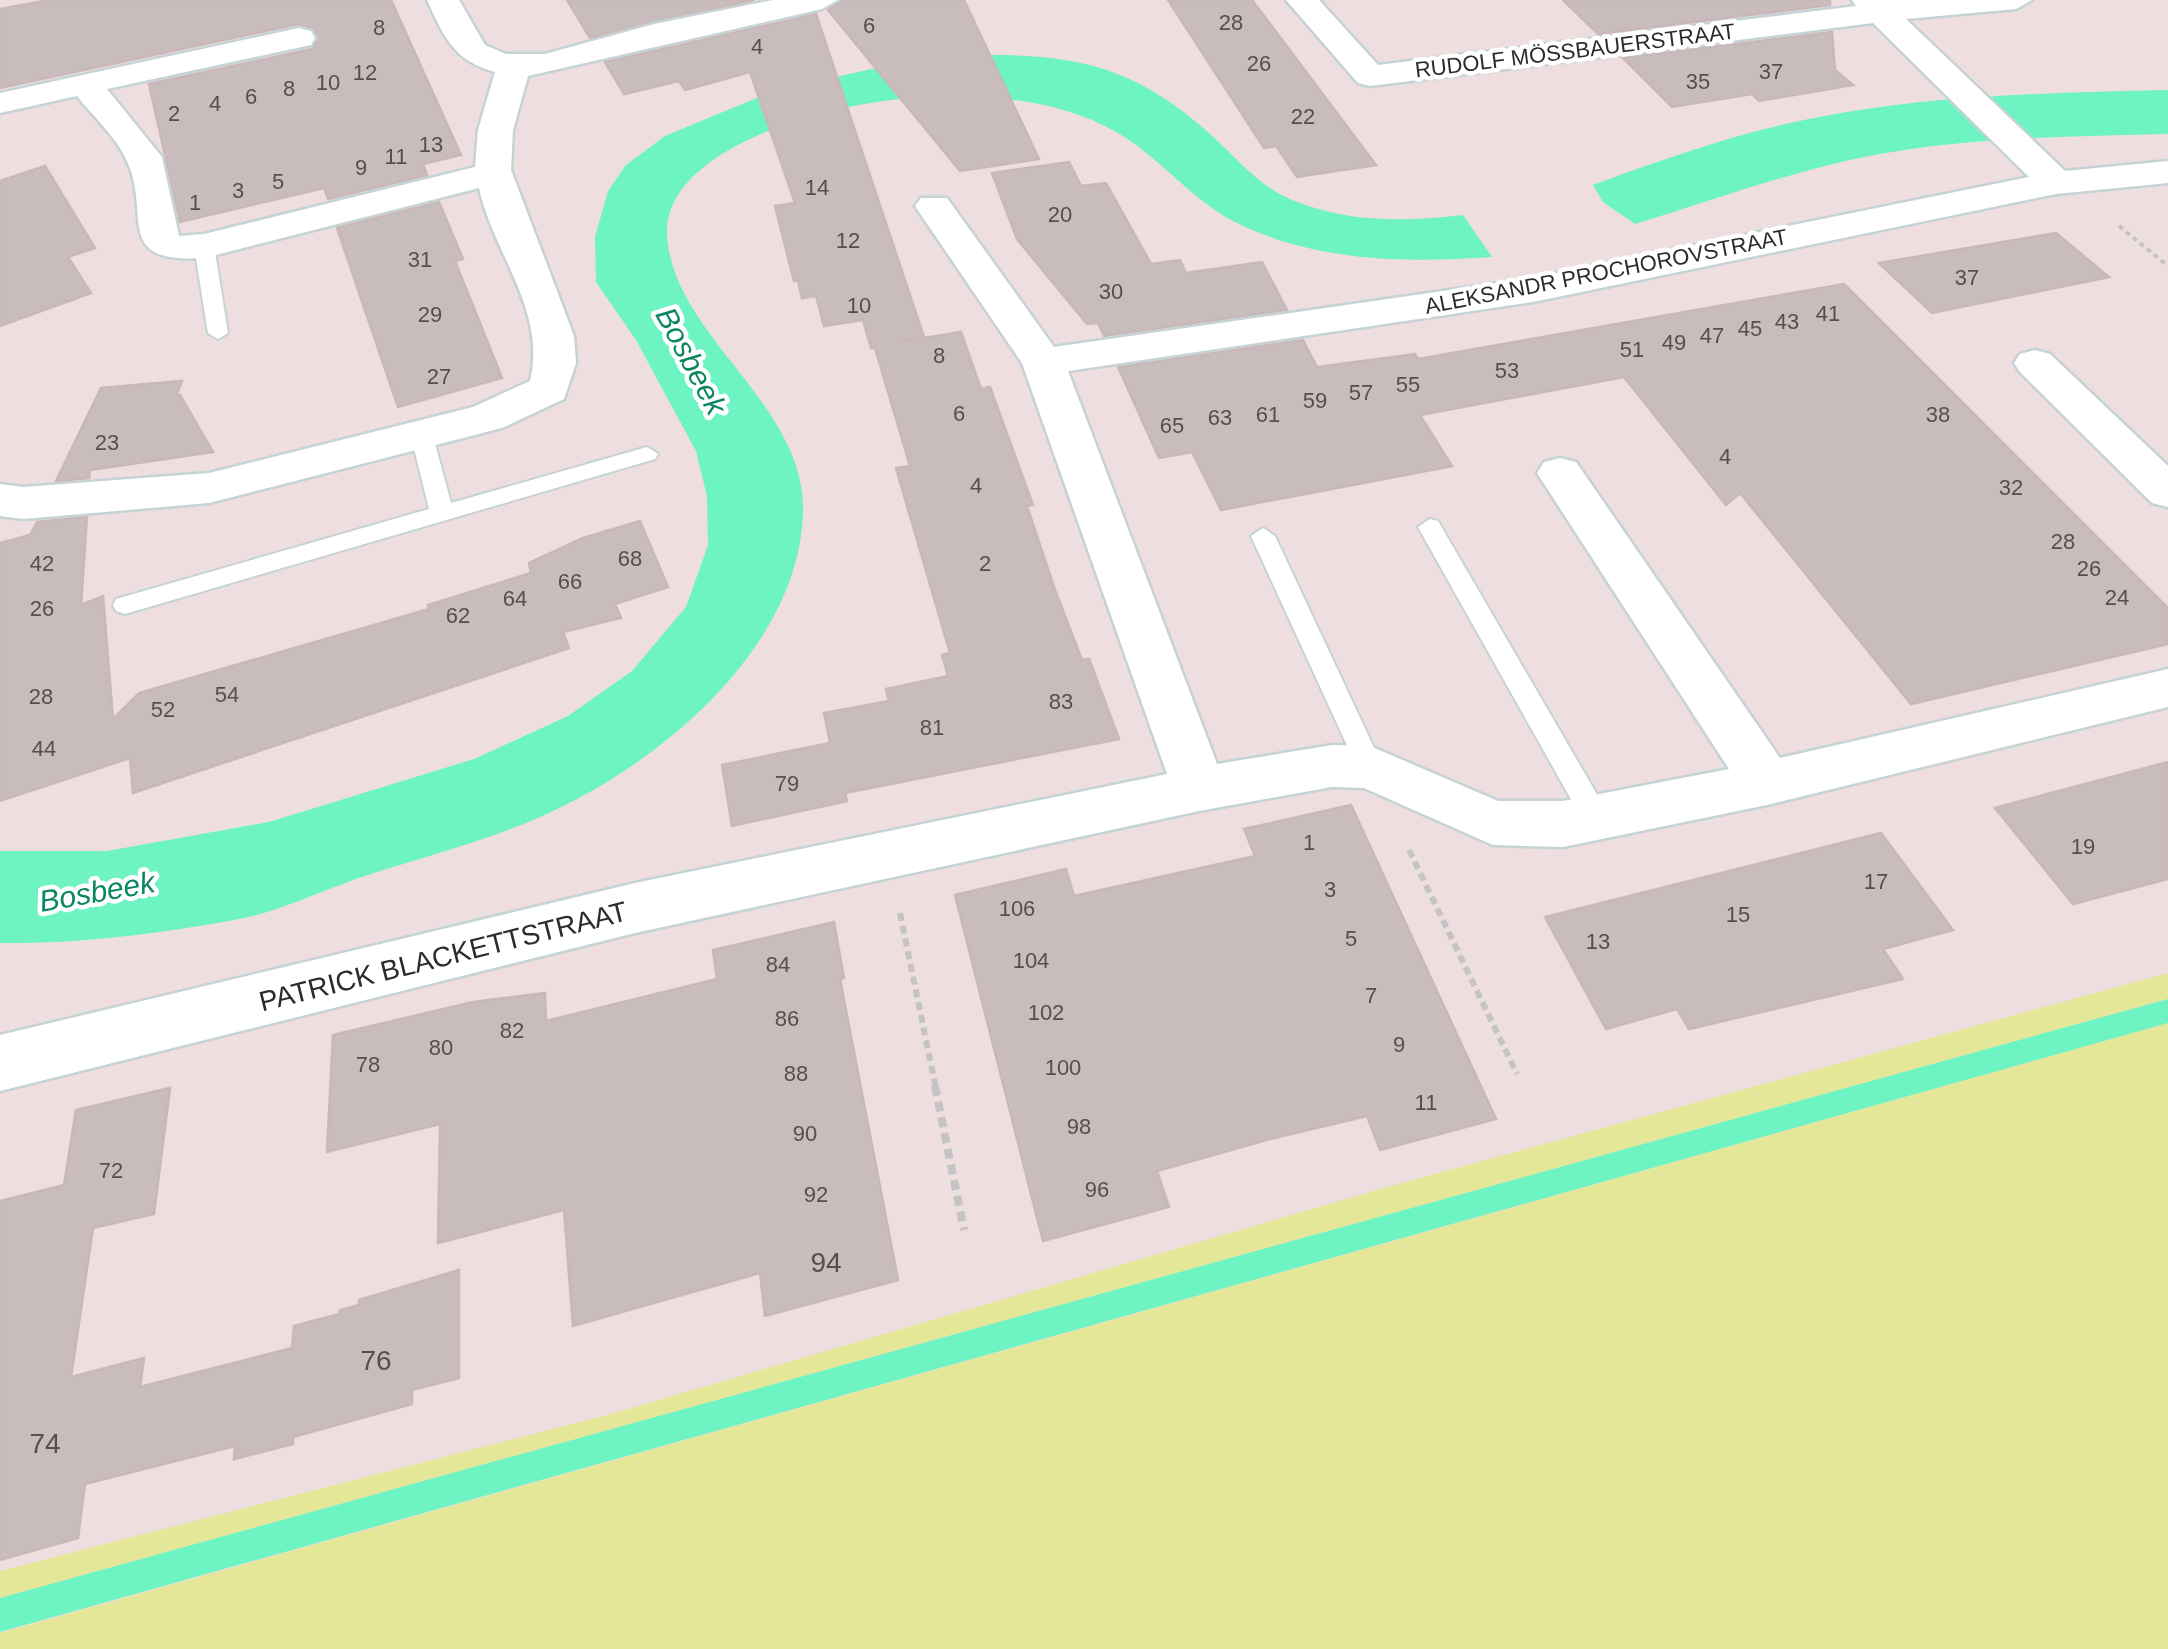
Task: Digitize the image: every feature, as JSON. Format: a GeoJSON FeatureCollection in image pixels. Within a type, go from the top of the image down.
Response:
{"type":"FeatureCollection","features":[{"type":"Feature","properties":{"kind":"street"},"geometry":{"type":"LineString","coordinates":[[443,0],[462,42],[481,57],[514,65],[562,61],[650,35],[822,0]]}},
{"type":"Feature","properties":{"kind":"street","name":"RUDOLF MÖSSBAUERSTRAAT"},"geometry":{"type":"LineString","coordinates":[[1302,0],[1370,76],[1875,6]]}},
{"type":"Feature","properties":{"kind":"street"},"geometry":{"type":"LineString","coordinates":[[1875,6],[2016,0]]}},
{"type":"Feature","properties":{"kind":"street"},"geometry":{"type":"LineString","coordinates":[[1875,6],[2012,145],[2056,182]]}},
{"type":"Feature","properties":{"kind":"street"},"geometry":{"type":"LineString","coordinates":[[0,103],[299,38]]}},
{"type":"Feature","properties":{"kind":"street"},"geometry":{"type":"LineString","coordinates":[[0,500],[23,503],[210,488],[422,436],[530,401],[549,389],[556,373],[550,328],[493,173],[492,141],[514,65]]}},
{"type":"Feature","properties":{"kind":"street"},"geometry":{"type":"LineString","coordinates":[[85,84],[144,157],[160,242],[172,248],[204,246],[493,173]]}},
{"type":"Feature","properties":{"kind":"street","name":"ALEKSANDR PROCHOROVSTRAAT"},"geometry":{"type":"LineString","coordinates":[[1043,362],[1533,290],[2056,182],[2168,172]]}},
{"type":"Feature","properties":{"kind":"street"},"geometry":{"type":"LineString","coordinates":[[934,206],[1043,362],[1199,789]]}},
{"type":"Feature","properties":{"kind":"street"},"geometry":{"type":"LineString","coordinates":[[2035,364],[2168,492]]}},
{"type":"Feature","properties":{"kind":"street"},"geometry":{"type":"LineString","coordinates":[[1560,472],[1767,783]]}},
{"type":"Feature","properties":{"kind":"street"},"geometry":{"type":"LineString","coordinates":[[1370,767],[1493,823],[1563,824],[1767,783],[2168,688]]}},
{"type":"Feature","properties":{"kind":"street","name":"PATRICK BLACKETTSTRAAT"},"geometry":{"type":"LineString","coordinates":[[0,1063],[634,908],[888,853],[1199,789],[1332,766],[1370,767]]}},
{"type":"Feature","properties":{"kind":"lane"},"geometry":{"type":"LineString","coordinates":[[204,246],[218,333]]}},
{"type":"Feature","properties":{"kind":"lane"},"geometry":{"type":"LineString","coordinates":[[422,436],[442,513]]}},
{"type":"Feature","properties":{"kind":"lane"},"geometry":{"type":"LineString","coordinates":[[124,605],[648,454]]}},
{"type":"Feature","properties":{"kind":"lane"},"geometry":{"type":"LineString","coordinates":[[1430,527],[1596,818]]}},
{"type":"Feature","properties":{"kind":"lane"},"geometry":{"type":"LineString","coordinates":[[1264,536],[1370,767]]}},
{"type":"Feature","properties":{"kind":"path"},"geometry":{"type":"LineString","coordinates":[[1370,767],[1517,1074]]}},
{"type":"Feature","properties":{"kind":"path"},"geometry":{"type":"LineString","coordinates":[[888,853],[964,1230]]}},
{"type":"Feature","properties":{"kind":"shaded area"},"geometry":{"type":"Polygon","coordinates":[[[2168,973],[2168,999],[0,1598],[0,1571],[611,1414],[1384,1188],[2168,973]]]}},
{"type":"Feature","properties":{"kind":"shaded area"},"geometry":{"type":"Polygon","coordinates":[[[2168,1023],[2168,1649],[0,1649],[0,1633],[2168,1023]]]}},
{"type":"Feature","properties":{"kind":"water","name":"Bosbeek"},"geometry":{"type":"Polygon","coordinates":[[[992,55],[1054,58],[1133,80],[1182,111],[1256,178],[1290,199],[1332,213],[1375,219],[1463,215],[1492,257],[1364,257],[1271,237],[1224,216],[1116,132],[1075,114],[1029,102],[927,97],[875,102],[825,112],[738,145],[700,170],[679,193],[668,220],[667,236],[675,272],[691,306],[784,437],[798,472],[803,511],[796,562],[777,610],[749,655],[714,697],[674,734],[585,795],[478,841],[244,918],[122,936],[0,943],[0,851],[107,851],[269,822],[474,759],[568,716],[632,671],[686,607],[708,545],[707,496],[696,451],[636,340],[596,282],[595,237],[608,191],[626,165],[665,136],[776,90],[904,62],[992,55]]]}},
{"type":"Feature","properties":{"kind":"water"},"geometry":{"type":"Polygon","coordinates":[[[2168,90],[2168,134],[1996,140],[1867,156],[1801,172],[1635,224],[1603,202],[1593,185],[1723,141],[1849,112],[1985,97],[2168,90]]]}},
{"type":"Feature","properties":{"kind":"water"},"geometry":{"type":"Polygon","coordinates":[[[2168,999],[2168,1023],[0,1632],[0,1598],[2168,999]]]}},
{"type":"Feature","properties":{"kind":"building"},"geometry":{"type":"Polygon","coordinates":[[[49,0],[391,0],[461,155],[423,164],[427,175],[328,199],[324,188],[180,222],[149,84],[312,49],[318,40],[314,29],[298,24],[0,88],[0,9],[49,0]]]}},
{"type":"Feature","properties":{"kind":"building"},"geometry":{"type":"Polygon","coordinates":[[[567,0],[754,0],[590,38],[567,0]]]}},
{"type":"Feature","properties":{"kind":"building"},"geometry":{"type":"Polygon","coordinates":[[[842,0],[964,0],[1039,159],[960,171],[828,10],[842,0]]]}},
{"type":"Feature","properties":{"kind":"building"},"geometry":{"type":"Polygon","coordinates":[[[1168,0],[1252,0],[1376,165],[1297,177],[1276,146],[1264,148],[1168,0]]]}},
{"type":"Feature","properties":{"kind":"building"},"geometry":{"type":"Polygon","coordinates":[[[1563,0],[1830,0],[1830,5],[1598,34],[1563,0]]]}},
{"type":"Feature","properties":{"kind":"building"},"geometry":{"type":"Polygon","coordinates":[[[816,14],[924,337],[900,342],[961,332],[981,389],[990,387],[1033,505],[1027,506],[1055,590],[1082,660],[1089,659],[1119,739],[845,793],[847,801],[732,826],[722,765],[830,743],[824,713],[889,701],[886,689],[948,676],[942,655],[950,653],[896,468],[910,466],[875,348],[871,348],[863,320],[824,326],[816,296],[802,298],[798,281],[794,281],[775,206],[795,203],[750,72],[685,90],[679,81],[624,94],[605,62],[816,14]]]}},
{"type":"Feature","properties":{"kind":"building"},"geometry":{"type":"Polygon","coordinates":[[[1832,32],[1835,70],[1853,85],[1759,101],[1752,94],[1672,107],[1623,58],[1832,32]]]}},
{"type":"Feature","properties":{"kind":"building"},"geometry":{"type":"Polygon","coordinates":[[[1069,162],[1081,186],[1106,183],[1151,264],[1180,260],[1186,273],[1262,262],[1287,310],[1104,336],[1098,323],[1087,324],[1017,239],[992,173],[1069,162]]]}},
{"type":"Feature","properties":{"kind":"building"},"geometry":{"type":"Polygon","coordinates":[[[45,166],[95,248],[68,257],[91,293],[0,326],[0,181],[45,166]]]}},
{"type":"Feature","properties":{"kind":"building"},"geometry":{"type":"Polygon","coordinates":[[[439,202],[463,259],[455,261],[502,378],[398,407],[337,228],[439,202]]]}},
{"type":"Feature","properties":{"kind":"building"},"geometry":{"type":"Polygon","coordinates":[[[2056,233],[2109,277],[1932,313],[1879,263],[2056,233]]]}},
{"type":"Feature","properties":{"kind":"building"},"geometry":{"type":"Polygon","coordinates":[[[1844,284],[2168,608],[2168,644],[1911,704],[1740,493],[1726,505],[1624,377],[1420,415],[1452,466],[1221,510],[1192,452],[1159,458],[1118,367],[1303,340],[1317,367],[1415,354],[1418,359],[1844,284]]]}},
{"type":"Feature","properties":{"kind":"building"},"geometry":{"type":"Polygon","coordinates":[[[182,381],[176,396],[180,395],[213,452],[90,470],[89,478],[56,481],[101,388],[182,381]]]}},
{"type":"Feature","properties":{"kind":"building"},"geometry":{"type":"Polygon","coordinates":[[[87,517],[81,605],[103,596],[113,719],[139,693],[429,609],[428,605],[531,573],[529,563],[583,538],[640,521],[668,587],[615,604],[621,618],[563,632],[569,648],[133,793],[130,758],[0,801],[0,543],[30,535],[37,522],[87,517]]]}},
{"type":"Feature","properties":{"kind":"building"},"geometry":{"type":"Polygon","coordinates":[[[2168,762],[2168,879],[2073,904],[1995,808],[2168,762]]]}},
{"type":"Feature","properties":{"kind":"building"},"geometry":{"type":"Polygon","coordinates":[[[1351,805],[1496,1119],[1380,1150],[1367,1116],[1270,1139],[1157,1171],[1169,1207],[1043,1241],[955,895],[1066,869],[1074,896],[1255,856],[1244,829],[1351,805]]]}},
{"type":"Feature","properties":{"kind":"building"},"geometry":{"type":"Polygon","coordinates":[[[1881,833],[1953,930],[1883,949],[1903,979],[1689,1029],[1677,1009],[1606,1029],[1545,917],[1881,833]]]}},
{"type":"Feature","properties":{"kind":"building"},"geometry":{"type":"Polygon","coordinates":[[[834,922],[844,978],[840,979],[898,1280],[765,1316],[760,1273],[573,1326],[564,1210],[438,1243],[440,1124],[327,1152],[333,1035],[473,1002],[545,993],[546,1021],[717,979],[713,950],[834,922]]]}},
{"type":"Feature","properties":{"kind":"building"},"geometry":{"type":"Polygon","coordinates":[[[170,1088],[154,1214],[93,1228],[71,1377],[144,1358],[140,1387],[292,1348],[294,1326],[339,1314],[340,1310],[359,1305],[359,1300],[459,1270],[459,1378],[412,1390],[412,1404],[293,1437],[293,1444],[234,1459],[235,1446],[85,1484],[78,1538],[0,1560],[0,1201],[64,1185],[76,1110],[170,1088]]]}}]}
